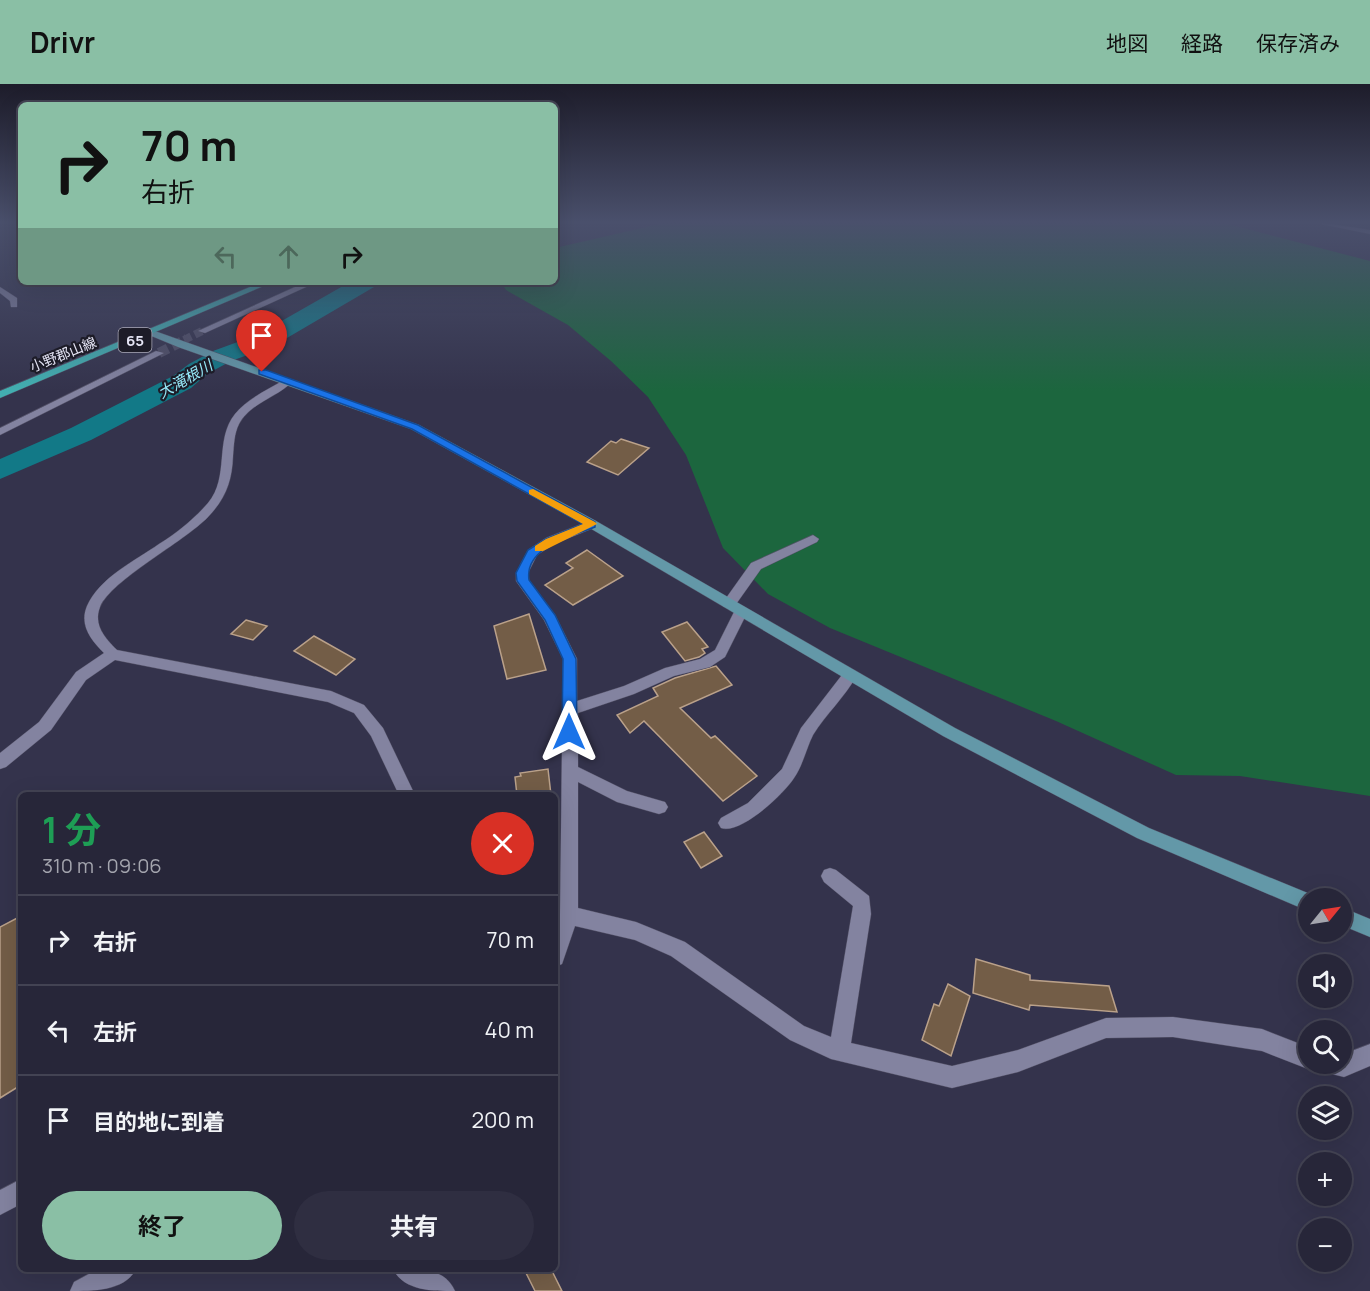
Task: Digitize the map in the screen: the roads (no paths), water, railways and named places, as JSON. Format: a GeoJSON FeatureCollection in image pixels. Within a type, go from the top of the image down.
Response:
{"type":"FeatureCollection","features":[{"type":"Feature","properties":{"kind":"main road","name":"小野郡山線"},"geometry":{"type":"LineString","coordinates":[[0,395],[262,285]]}},
{"type":"Feature","properties":{"kind":"street"},"geometry":{"type":"LineString","coordinates":[[202,331],[306,285]]}},
{"type":"Feature","properties":{"kind":"street"},"geometry":{"type":"LineString","coordinates":[[0,289],[14,300],[14,305]]}},
{"type":"Feature","properties":{"kind":"street"},"geometry":{"type":"LineString","coordinates":[[152,333],[180,345],[415,427],[591,524],[949,732],[1143,833],[1298,899]]}},
{"type":"Feature","properties":{"kind":"street"},"geometry":{"type":"LineString","coordinates":[[0,432],[159,353]]}},
{"type":"Feature","properties":{"kind":"street"},"geometry":{"type":"LineString","coordinates":[[287,382],[256,402],[235,421],[228,440],[226,483],[219,496],[202,516],[164,547],[113,580],[101,593],[94,608],[92,628],[98,643],[113,654],[332,697],[359,709],[376,732],[406,792]]}},
{"type":"Feature","properties":{"kind":"street"},"geometry":{"type":"LineString","coordinates":[[558,937],[569,915],[570,659],[550,618],[523,581],[522,573],[532,553],[550,541],[591,524]]}},
{"type":"Feature","properties":{"kind":"street"},"geometry":{"type":"LineString","coordinates":[[570,709],[629,690],[670,672],[705,663],[720,653],[735,608],[756,566],[813,539]]}},
{"type":"Feature","properties":{"kind":"street"},"geometry":{"type":"LineString","coordinates":[[0,762],[45,726],[81,676],[113,654]]}},
{"type":"Feature","properties":{"kind":"street"},"geometry":{"type":"LineString","coordinates":[[727,823],[754,808],[788,774],[807,732],[850,675]]}},
{"type":"Feature","properties":{"kind":"street"},"geometry":{"type":"LineString","coordinates":[[569,770],[623,797],[659,807]]}},
{"type":"Feature","properties":{"kind":"street"},"geometry":{"type":"LineString","coordinates":[[830,876],[862,902],[862,914],[839,1051]]}},
{"type":"Feature","properties":{"kind":"street"},"geometry":{"type":"LineString","coordinates":[[569,915],[636,932],[678,949],[797,1034],[839,1051],[952,1077],[1018,1060],[1106,1028],[1173,1027],[1262,1040],[1298,1054]]}},
{"type":"Feature","properties":{"kind":"street"},"geometry":{"type":"LineString","coordinates":[[1352,921],[1370,928]]}},
{"type":"Feature","properties":{"kind":"street"},"geometry":{"type":"LineString","coordinates":[[1352,1063],[1370,1055]]}},
{"type":"Feature","properties":{"kind":"street"},"geometry":{"type":"LineString","coordinates":[[0,1203],[18,1193]]}},
{"type":"Feature","properties":{"kind":"street"},"geometry":{"type":"LineString","coordinates":[[83,1291],[118,1272]]}},
{"type":"Feature","properties":{"kind":"street"},"geometry":{"type":"LineString","coordinates":[[411,1272],[442,1291]]}},
{"type":"Feature","properties":{"kind":"waterway","name":"大滝根川"},"geometry":{"type":"LineString","coordinates":[[0,470],[81,434],[182,382],[198,369],[222,356],[266,340],[361,285]]}},
{"type":"Feature","properties":{"kind":"tunnel"},"geometry":{"type":"LineString","coordinates":[[184,340],[202,331]]}},
{"type":"Feature","properties":{"kind":"tunnel"},"geometry":{"type":"LineString","coordinates":[[159,353],[187,339]]}}]}
